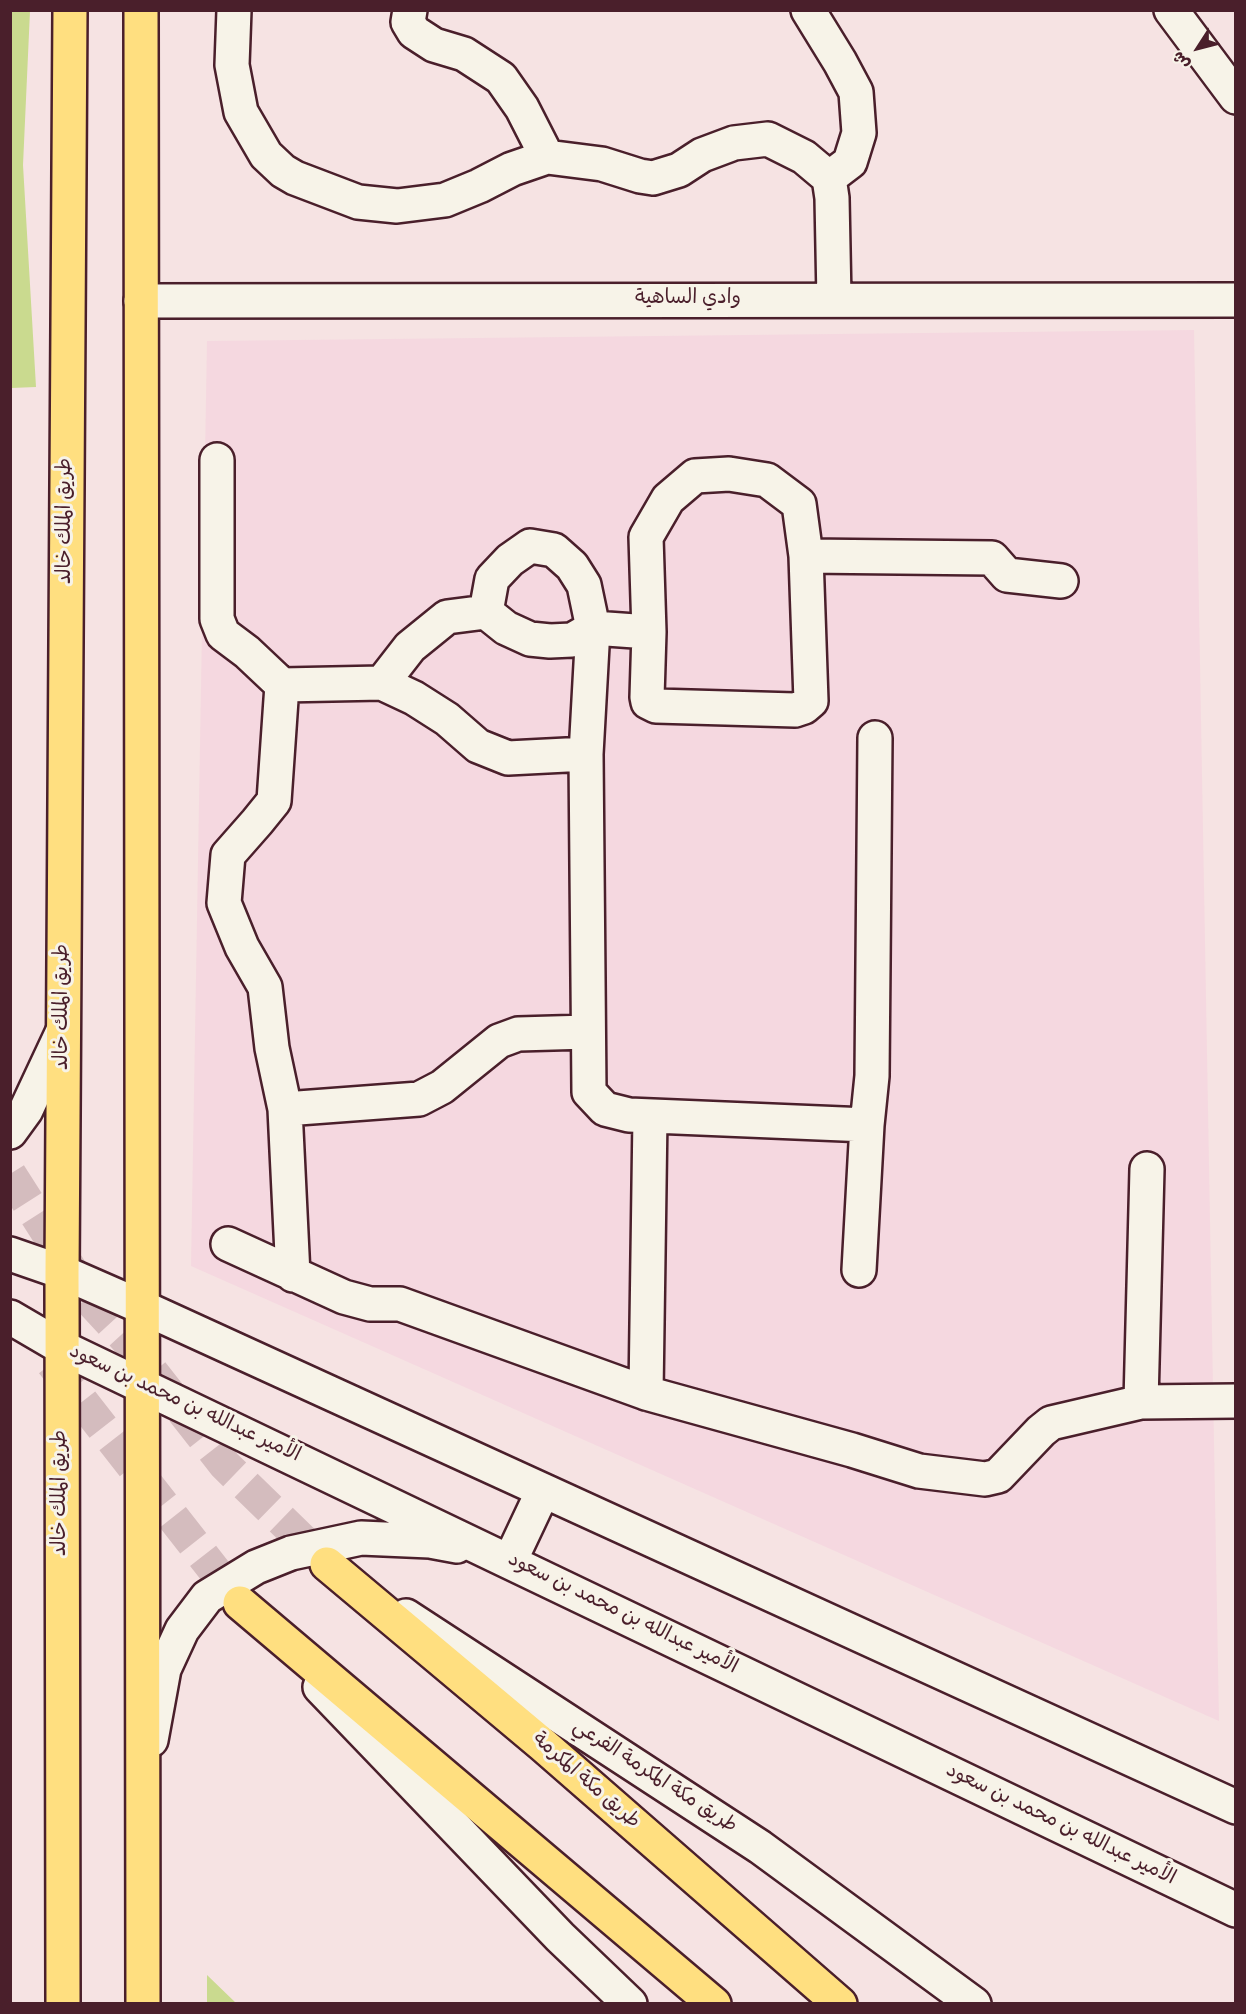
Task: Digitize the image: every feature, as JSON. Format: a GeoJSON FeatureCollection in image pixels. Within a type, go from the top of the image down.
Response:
{"type":"FeatureCollection","features":[{"type":"Feature","properties":{"kind":"main road","name":"طريق الملك خالد"},"geometry":{"type":"LineString","coordinates":[[63,2004],[62,1272],[70,10]]}},
{"type":"Feature","properties":{"kind":"main road"},"geometry":{"type":"LineString","coordinates":[[141,10],[142,2004]]}},
{"type":"Feature","properties":{"kind":"main road","name":"طريق مكة المكرمة"},"geometry":{"type":"LineString","coordinates":[[327,1564],[543,1745],[840,2004]]}},
{"type":"Feature","properties":{"kind":"main road"},"geometry":{"type":"LineString","coordinates":[[240,1603],[714,2004]]}},
{"type":"Feature","properties":{"kind":"street"},"geometry":{"type":"LineString","coordinates":[[234,10],[232,65],[241,112],[266,155],[295,178],[358,202],[397,206],[445,200],[512,169],[547,158],[602,164],[653,178],[679,170],[702,155],[734,142],[768,139],[804,157],[829,178],[832,198],[834,300]]}},
{"type":"Feature","properties":{"kind":"street"},"geometry":{"type":"LineString","coordinates":[[410,10],[408,22],[414,32],[434,45],[465,54],[501,78],[522,108],[547,158]]}},
{"type":"Feature","properties":{"kind":"street"},"geometry":{"type":"LineString","coordinates":[[808,10],[856,92],[859,134],[849,162],[829,178]]}},
{"type":"Feature","properties":{"kind":"street"},"geometry":{"type":"LineString","coordinates":[[1171,10],[1236,97]]}},
{"type":"Feature","properties":{"kind":"street","name":"وادي الساهية"},"geometry":{"type":"LineString","coordinates":[[141,301],[1236,300]]}},
{"type":"Feature","properties":{"kind":"street"},"geometry":{"type":"LineString","coordinates":[[217,460],[217,619],[223,634],[247,652],[282,685],[382,683],[414,698],[447,719],[478,746],[508,758],[586,754]]}},
{"type":"Feature","properties":{"kind":"street"},"geometry":{"type":"LineString","coordinates":[[729,474],[767,480],[799,504],[806,556],[810,701],[804,707],[795,710],[652,705],[647,697],[649,632],[646,537],[668,499],[696,476],[729,474]]}},
{"type":"Feature","properties":{"kind":"street"},"geometry":{"type":"LineString","coordinates":[[486,612],[492,579],[510,560],[530,546],[554,550],[572,566],[584,585],[593,628],[586,754],[589,1092],[605,1109],[629,1115],[867,1125]]}},
{"type":"Feature","properties":{"kind":"street"},"geometry":{"type":"LineString","coordinates":[[806,556],[992,558],[1007,575],[1061,581]]}},
{"type":"Feature","properties":{"kind":"street"},"geometry":{"type":"LineString","coordinates":[[382,683],[410,646],[447,617],[486,612],[506,628],[530,639],[550,641],[572,640],[593,628],[649,632]]}},
{"type":"Feature","properties":{"kind":"street"},"geometry":{"type":"LineString","coordinates":[[282,685],[274,801],[228,855],[224,903],[242,947],[265,987],[272,1048],[285,1108],[293,1275]]}},
{"type":"Feature","properties":{"kind":"street"},"geometry":{"type":"LineString","coordinates":[[859,1270],[872,1076],[875,738]]}},
{"type":"Feature","properties":{"kind":"street"},"geometry":{"type":"LineString","coordinates":[[10,1132],[26,1110],[63,1031]]}},
{"type":"Feature","properties":{"kind":"street"},"geometry":{"type":"LineString","coordinates":[[285,1108],[419,1099],[442,1087],[500,1041],[518,1034],[588,1032]]}},
{"type":"Feature","properties":{"kind":"street"},"geometry":{"type":"LineString","coordinates":[[646,1393],[650,1116]]}},
{"type":"Feature","properties":{"kind":"street"},"geometry":{"type":"LineString","coordinates":[[1141,1402],[1147,1168]]}},
{"type":"Feature","properties":{"kind":"street"},"geometry":{"type":"LineString","coordinates":[[228,1244],[344,1297],[370,1304],[400,1304],[646,1393],[919,1471],[985,1479],[998,1476],[1051,1423],[1141,1402],[1236,1401]]}},
{"type":"Feature","properties":{"kind":"street"},"geometry":{"type":"LineString","coordinates":[[10,1254],[62,1272],[142,1307],[1236,1807]]}},
{"type":"Feature","properties":{"kind":"street","name":"الأمير عبدالله بن محمد بن سعود"},"geometry":{"type":"LineString","coordinates":[[10,1317],[63,1348],[1236,1910]]}},
{"type":"Feature","properties":{"kind":"street"},"geometry":{"type":"LineString","coordinates":[[142,1792],[164,1669],[182,1630],[207,1597],[256,1567],[291,1553],[361,1538],[430,1541],[500,1556],[543,1491]]}},
{"type":"Feature","properties":{"kind":"street","name":"طريق مكة المكرمة الفرعي"},"geometry":{"type":"LineString","coordinates":[[327,1564],[760,1847],[974,2004]]}},
{"type":"Feature","properties":{"kind":"street"},"geometry":{"type":"LineString","coordinates":[[240,1603],[560,1937],[630,2004]]}},
{"type":"Feature","properties":{"kind":"shaded area"},"geometry":{"type":"Polygon","coordinates":[[[1194,330],[1219,1721],[191,1266],[207,341],[1194,330]]]}},
{"type":"Feature","properties":{"kind":"green space"},"geometry":{"type":"Polygon","coordinates":[[[10,11],[30,11],[23,165],[36,387],[11,388],[10,11]]]}},
{"type":"Feature","properties":{"kind":"green space"},"geometry":{"type":"Polygon","coordinates":[[[207,1975],[236,2003],[207,2003],[207,1975]]]}},
{"type":"Feature","properties":{"kind":"tunnel"},"geometry":{"type":"LineString","coordinates":[[10,1174],[90,1300],[126,1339],[225,1465],[327,1564]]}},
{"type":"Feature","properties":{"kind":"tunnel"},"geometry":{"type":"LineString","coordinates":[[52,1363],[240,1603]]}}]}
